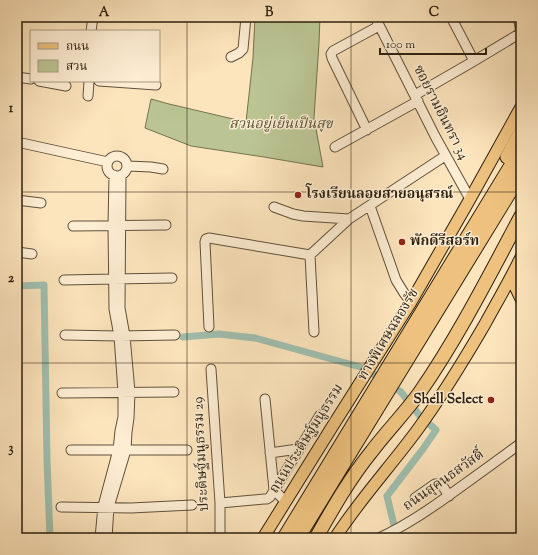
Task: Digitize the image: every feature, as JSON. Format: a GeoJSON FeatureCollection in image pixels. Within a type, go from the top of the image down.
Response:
{"type":"FeatureCollection","features":[{"type":"Feature","properties":{"kind":"highway"},"geometry":{"type":"LineString","coordinates":[[492,196],[499,171],[521,131]]}},
{"type":"Feature","properties":{"kind":"highway","name":"ทางพิเศษฉลองรัช"},"geometry":{"type":"LineString","coordinates":[[284,538],[521,149]]}},
{"type":"Feature","properties":{"kind":"highway","name":"ทางพิเศษฉลองรัช"},"geometry":{"type":"LineString","coordinates":[[298,538],[521,174]]}},
{"type":"Feature","properties":{"kind":"highway"},"geometry":{"type":"LineString","coordinates":[[316,538],[353,477],[411,403],[442,358],[478,297],[521,216]]}},
{"type":"Feature","properties":{"kind":"main road","name":"ถนนประดิษฐ์มนูธรรม"},"geometry":{"type":"LineString","coordinates":[[263,538],[368,369],[412,302],[521,107]]}},
{"type":"Feature","properties":{"kind":"main road"},"geometry":{"type":"LineString","coordinates":[[338,537],[372,486],[425,419],[472,346],[511,278],[521,257]]}},
{"type":"Feature","properties":{"kind":"main road"},"geometry":{"type":"LineString","coordinates":[[511,278],[521,299]]}},
{"type":"Feature","properties":{"kind":"street"},"geometry":{"type":"LineString","coordinates":[[91,30],[93,17]]}},
{"type":"Feature","properties":{"kind":"street"},"geometry":{"type":"LineString","coordinates":[[231,57],[243,49],[246,17]]}},
{"type":"Feature","properties":{"kind":"street","name":"ซอยรามอินทรา 34"},"geometry":{"type":"LineString","coordinates":[[375,17],[445,156],[470,199]]}},
{"type":"Feature","properties":{"kind":"street"},"geometry":{"type":"LineString","coordinates":[[451,17],[474,61]]}},
{"type":"Feature","properties":{"kind":"street"},"geometry":{"type":"LineString","coordinates":[[335,146],[367,130],[474,61],[519,34],[521,27],[517,17]]}},
{"type":"Feature","properties":{"kind":"street"},"geometry":{"type":"LineString","coordinates":[[367,130],[331,54],[333,51],[379,26]]}},
{"type":"Feature","properties":{"kind":"street"},"geometry":{"type":"LineString","coordinates":[[17,77],[30,80]]}},
{"type":"Feature","properties":{"kind":"street"},"geometry":{"type":"LineString","coordinates":[[44,82],[66,86]]}},
{"type":"Feature","properties":{"kind":"street"},"geometry":{"type":"LineString","coordinates":[[88,96],[89,82]]}},
{"type":"Feature","properties":{"kind":"street"},"geometry":{"type":"LineString","coordinates":[[113,82],[156,85]]}},
{"type":"Feature","properties":{"kind":"street"},"geometry":{"type":"LineString","coordinates":[[17,142],[108,162]]}},
{"type":"Feature","properties":{"kind":"street"},"geometry":{"type":"LineString","coordinates":[[115,156],[124,158],[128,166],[126,172],[118,175],[110,172],[107,167],[108,162],[115,156]]}},
{"type":"Feature","properties":{"kind":"street"},"geometry":{"type":"LineString","coordinates":[[310,254],[349,219],[445,156]]}},
{"type":"Feature","properties":{"kind":"street"},"geometry":{"type":"LineString","coordinates":[[128,166],[163,169]]}},
{"type":"Feature","properties":{"kind":"street"},"geometry":{"type":"LineString","coordinates":[[100,538],[106,507],[130,418],[117,279],[118,175]]}},
{"type":"Feature","properties":{"kind":"street"},"geometry":{"type":"LineString","coordinates":[[17,200],[41,203]]}},
{"type":"Feature","properties":{"kind":"street"},"geometry":{"type":"LineString","coordinates":[[370,206],[396,280],[412,302]]}},
{"type":"Feature","properties":{"kind":"street"},"geometry":{"type":"LineString","coordinates":[[274,207],[303,216],[349,219]]}},
{"type":"Feature","properties":{"kind":"street"},"geometry":{"type":"LineString","coordinates":[[73,226],[166,225]]}},
{"type":"Feature","properties":{"kind":"street"},"geometry":{"type":"LineString","coordinates":[[209,327],[206,239],[209,238],[310,254]]}},
{"type":"Feature","properties":{"kind":"street"},"geometry":{"type":"LineString","coordinates":[[17,252],[32,254]]}},
{"type":"Feature","properties":{"kind":"street"},"geometry":{"type":"LineString","coordinates":[[310,254],[314,332]]}},
{"type":"Feature","properties":{"kind":"street"},"geometry":{"type":"LineString","coordinates":[[64,280],[172,278]]}},
{"type":"Feature","properties":{"kind":"street"},"geometry":{"type":"LineString","coordinates":[[65,335],[176,335]]}},
{"type":"Feature","properties":{"kind":"street","name":"ประดิษฐ์มนูธรรม 29"},"geometry":{"type":"LineString","coordinates":[[212,369],[220,503],[220,538]]}},
{"type":"Feature","properties":{"kind":"street"},"geometry":{"type":"LineString","coordinates":[[62,393],[174,392]]}},
{"type":"Feature","properties":{"kind":"street"},"geometry":{"type":"LineString","coordinates":[[265,399],[274,490],[285,501]]}},
{"type":"Feature","properties":{"kind":"street"},"geometry":{"type":"LineString","coordinates":[[220,503],[267,499],[270,497],[320,415]]}},
{"type":"Feature","properties":{"kind":"street","name":"ถนนสุคนธสวัสดิ์"},"geometry":{"type":"LineString","coordinates":[[380,538],[432,508],[521,443]]}},
{"type":"Feature","properties":{"kind":"street"},"geometry":{"type":"LineString","coordinates":[[270,453],[298,449]]}},
{"type":"Feature","properties":{"kind":"street"},"geometry":{"type":"LineString","coordinates":[[71,450],[187,450]]}},
{"type":"Feature","properties":{"kind":"street"},"geometry":{"type":"LineString","coordinates":[[415,498],[435,484],[442,486],[449,496]]}},
{"type":"Feature","properties":{"kind":"street"},"geometry":{"type":"LineString","coordinates":[[61,507],[131,508],[192,505]]}},
{"type":"Feature","properties":{"kind":"street"},"geometry":{"type":"LineString","coordinates":[[106,507],[107,538]]}},
{"type":"Feature","properties":{"kind":"green space","name":"สวนอยู่เย็นเป็นสุข"},"geometry":{"type":"Polygon","coordinates":[[[255,17],[320,17],[314,118],[323,167],[191,146],[145,128],[151,99],[246,122],[253,58],[255,17]]]}},
{"type":"Feature","properties":{"kind":"waterway"},"geometry":{"type":"LineString","coordinates":[[17,286],[44,285],[50,538]]}},
{"type":"Feature","properties":{"kind":"waterway"},"geometry":{"type":"LineString","coordinates":[[183,337],[219,334],[255,338],[364,368],[401,392],[420,416],[436,430],[387,496],[397,538]]}},
{"type":"Feature","properties":{"kind":"place","name":"โรงเรียนลอยสายอนุสรณ์"},"geometry":{"type":"Point","coordinates":[298,195]}},
{"type":"Feature","properties":{"kind":"place","name":"พักดีรีสอร์ท"},"geometry":{"type":"Point","coordinates":[402,242]}},
{"type":"Feature","properties":{"kind":"place","name":"Shell Select"},"geometry":{"type":"Point","coordinates":[491,400]}}]}
